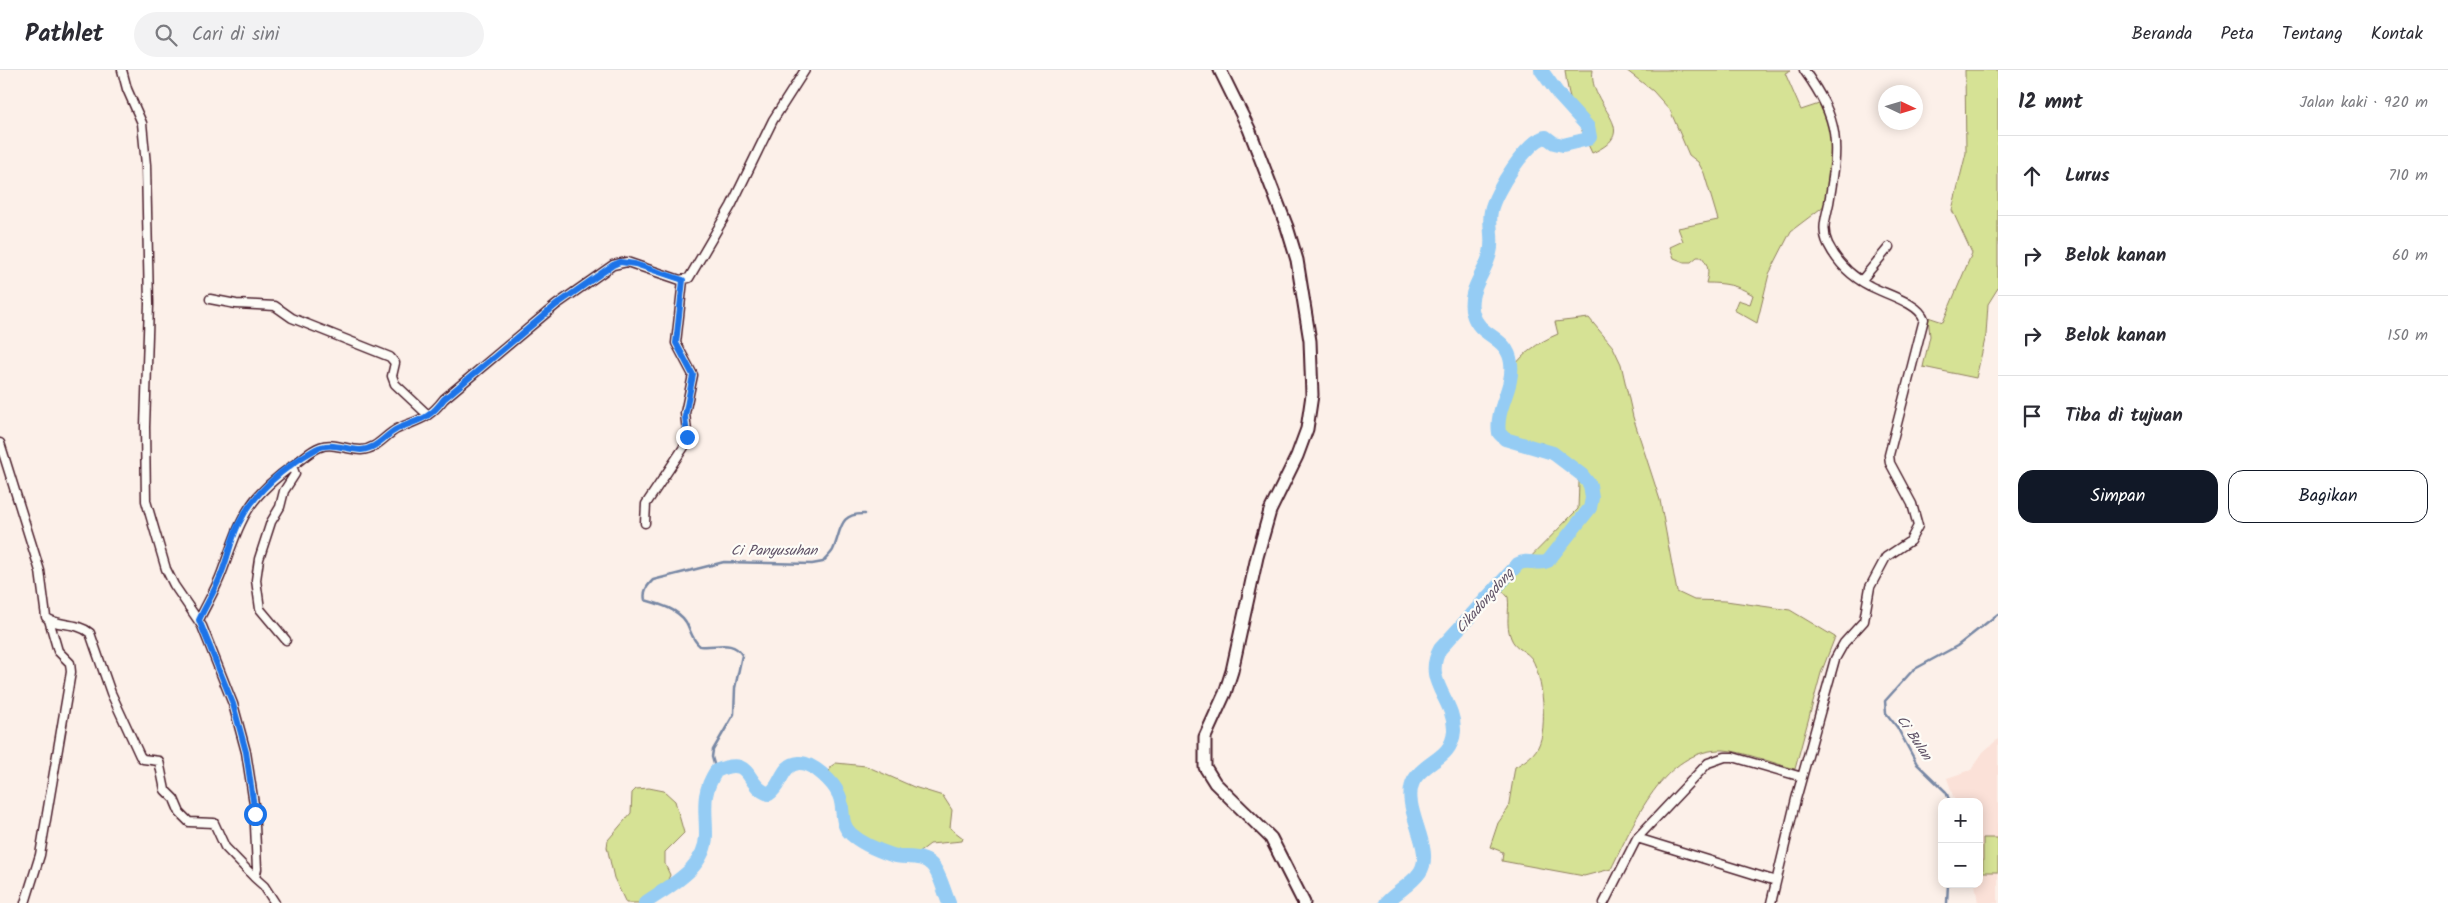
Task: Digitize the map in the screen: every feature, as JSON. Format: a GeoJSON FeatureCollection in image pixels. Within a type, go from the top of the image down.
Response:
{"type":"FeatureCollection","features":[{"type":"Feature","properties":{"kind":"street"},"geometry":{"type":"LineString","coordinates":[[122,70],[127,89],[142,123],[146,165],[149,304],[145,427],[146,501],[170,577],[199,620],[233,704],[246,752],[255,814],[258,869],[255,878]]}},
{"type":"Feature","properties":{"kind":"street"},"geometry":{"type":"LineString","coordinates":[[645,523],[646,504],[684,447],[687,437],[685,416],[693,375],[676,343],[683,280],[693,273],[731,206],[773,120],[805,70]]}},
{"type":"Feature","properties":{"kind":"street"},"geometry":{"type":"LineString","coordinates":[[1220,70],[1249,129],[1287,227],[1297,260],[1310,341],[1312,395],[1307,429],[1297,456],[1270,511],[1259,548],[1232,671],[1225,693],[1205,737],[1204,767],[1215,783],[1272,838],[1304,903]]}},
{"type":"Feature","properties":{"kind":"street"},"geometry":{"type":"LineString","coordinates":[[1771,903],[1802,777],[1835,659],[1844,643],[1864,621],[1870,587],[1886,557],[1910,541],[1918,526],[1912,504],[1890,463],[1889,455],[1924,319],[1918,308],[1861,281],[1840,264],[1824,236],[1823,226],[1835,166],[1836,134],[1823,99],[1804,70]]}},
{"type":"Feature","properties":{"kind":"street"},"geometry":{"type":"LineString","coordinates":[[1861,281],[1889,247]]}},
{"type":"Feature","properties":{"kind":"street"},"geometry":{"type":"LineString","coordinates":[[199,620],[222,574],[234,535],[244,516],[268,484],[317,448],[325,446],[361,450],[372,448],[395,430],[418,422],[437,409],[444,399],[556,305],[613,265],[620,262],[635,264],[683,280]]}},
{"type":"Feature","properties":{"kind":"street"},"geometry":{"type":"LineString","coordinates":[[210,299],[230,304],[275,306],[292,318],[390,357],[395,363],[392,376],[395,384],[428,415]]}},
{"type":"Feature","properties":{"kind":"street"},"geometry":{"type":"LineString","coordinates":[[0,442],[38,562],[45,614],[49,620],[58,651],[70,663],[71,672],[40,855],[25,903]]}},
{"type":"Feature","properties":{"kind":"street"},"geometry":{"type":"LineString","coordinates":[[286,640],[260,608],[256,580],[259,559],[271,522],[280,507],[283,494],[295,474],[292,466]]}},
{"type":"Feature","properties":{"kind":"street"},"geometry":{"type":"LineString","coordinates":[[49,620],[76,625],[90,633],[111,693],[140,756],[143,759],[159,761],[165,790],[174,799],[180,813],[190,822],[214,823],[225,847],[264,886],[275,903]]}},
{"type":"Feature","properties":{"kind":"street"},"geometry":{"type":"LineString","coordinates":[[1604,903],[1637,838],[1704,768],[1716,760],[1733,757],[1802,777]]}},
{"type":"Feature","properties":{"kind":"street"},"geometry":{"type":"LineString","coordinates":[[1637,838],[1776,881]]}},
{"type":"Feature","properties":{"kind":"shaded area"},"geometry":{"type":"Polygon","coordinates":[[[1998,739],[1998,903],[1978,903],[1976,888],[1983,888],[1983,798],[1954,798],[1947,778],[1971,770],[1983,752],[1998,739]]]}},
{"type":"Feature","properties":{"kind":"green space"},"geometry":{"type":"Polygon","coordinates":[[[1565,70],[1593,70],[1593,83],[1614,126],[1614,136],[1607,144],[1592,153],[1571,103],[1565,70]]]}},
{"type":"Feature","properties":{"kind":"green space"},"geometry":{"type":"Polygon","coordinates":[[[1626,70],[1791,70],[1785,73],[1801,110],[1822,103],[1835,140],[1836,170],[1824,206],[1791,231],[1769,274],[1757,323],[1734,310],[1738,300],[1750,304],[1753,295],[1731,285],[1706,283],[1708,269],[1702,257],[1697,257],[1691,262],[1684,262],[1674,258],[1670,247],[1683,241],[1678,228],[1718,220],[1704,173],[1698,162],[1689,155],[1670,110],[1653,91],[1626,70]]]}},
{"type":"Feature","properties":{"kind":"green space"},"geometry":{"type":"Polygon","coordinates":[[[1965,70],[1998,70],[1998,288],[1988,304],[1986,335],[1976,378],[1923,367],[1930,336],[1928,317],[1943,322],[1972,253],[1952,210],[1966,153],[1965,70]]]}},
{"type":"Feature","properties":{"kind":"green space"},"geometry":{"type":"Polygon","coordinates":[[[1589,318],[1613,347],[1621,364],[1633,417],[1660,500],[1677,592],[1694,600],[1726,601],[1790,610],[1835,637],[1821,673],[1795,769],[1749,755],[1724,750],[1703,753],[1684,761],[1653,791],[1611,869],[1584,876],[1502,861],[1503,852],[1490,847],[1498,823],[1508,809],[1515,767],[1534,753],[1541,739],[1543,728],[1543,703],[1536,667],[1530,656],[1515,645],[1511,638],[1508,628],[1508,597],[1500,588],[1578,509],[1579,482],[1564,457],[1542,443],[1513,441],[1497,426],[1498,410],[1505,382],[1512,370],[1530,350],[1558,334],[1555,322],[1589,318]]]}},
{"type":"Feature","properties":{"kind":"green space"},"geometry":{"type":"Polygon","coordinates":[[[836,763],[866,766],[914,787],[943,796],[952,810],[950,828],[963,838],[962,841],[930,844],[917,854],[896,858],[879,856],[864,846],[860,838],[852,832],[845,814],[843,793],[829,776],[830,767],[836,763]]]}},
{"type":"Feature","properties":{"kind":"green space"},"geometry":{"type":"Polygon","coordinates":[[[649,788],[664,791],[675,801],[684,833],[665,852],[665,864],[670,875],[666,884],[647,894],[641,903],[626,903],[614,878],[607,847],[608,840],[631,813],[632,793],[636,789],[649,788]]]}},
{"type":"Feature","properties":{"kind":"green space"},"geometry":{"type":"Polygon","coordinates":[[[1983,838],[1998,838],[1998,872],[1983,872],[1983,838]]]}},
{"type":"Feature","properties":{"kind":"waterway","name":"Cikadongdong"},"geometry":{"type":"LineString","coordinates":[[1386,903],[1416,877],[1424,862],[1424,851],[1411,802],[1411,791],[1414,780],[1419,773],[1449,748],[1454,731],[1450,709],[1437,681],[1435,671],[1435,661],[1440,649],[1518,564],[1522,562],[1540,563],[1548,561],[1590,508],[1592,498],[1590,485],[1582,475],[1553,453],[1505,439],[1499,433],[1498,424],[1510,381],[1511,363],[1505,347],[1476,322],[1472,306],[1474,290],[1490,253],[1490,222],[1493,203],[1513,168],[1530,147],[1546,137],[1554,143],[1563,145],[1590,137],[1588,127],[1559,95],[1541,70]]}},
{"type":"Feature","properties":{"kind":"waterway","name":"Ci Panyusuhan"},"geometry":{"type":"LineString","coordinates":[[716,771],[712,757],[713,750],[734,714],[735,688],[742,655],[734,647],[723,645],[700,646],[697,644],[683,617],[668,608],[645,600],[647,587],[653,580],[724,562],[812,564],[823,562],[833,550],[845,520],[856,514],[865,514]]}},
{"type":"Feature","properties":{"kind":"waterway","name":"Ci Bulan"},"geometry":{"type":"LineString","coordinates":[[1948,798],[1946,792],[1917,764],[1897,727],[1886,713],[1885,701],[1913,670],[1957,646],[1998,614]]}},
{"type":"Feature","properties":{"kind":"waterway","name":"Cikadongdong"},"geometry":{"type":"LineString","coordinates":[[645,903],[685,875],[700,857],[705,846],[706,794],[716,771],[737,766],[743,769],[761,790],[769,794],[777,786],[785,771],[793,764],[799,763],[810,766],[833,785],[841,800],[845,825],[851,834],[876,849],[897,856],[918,858],[928,862],[937,873],[949,903]]}},
{"type":"Feature","properties":{"kind":"waterway","name":"Ci Bulan"},"geometry":{"type":"LineString","coordinates":[[1947,903],[1948,888]]}},
{"type":"Feature","properties":{"kind":"route"},"geometry":{"type":"LineString","coordinates":[[255,814],[246,752],[233,704],[208,638],[199,620],[222,574],[238,526],[250,504],[275,478],[317,448],[331,446],[367,449],[377,445],[398,429],[423,420],[437,409],[444,399],[556,305],[604,270],[620,262],[635,264],[683,280],[676,343],[694,378],[685,416],[687,437]]}}]}
